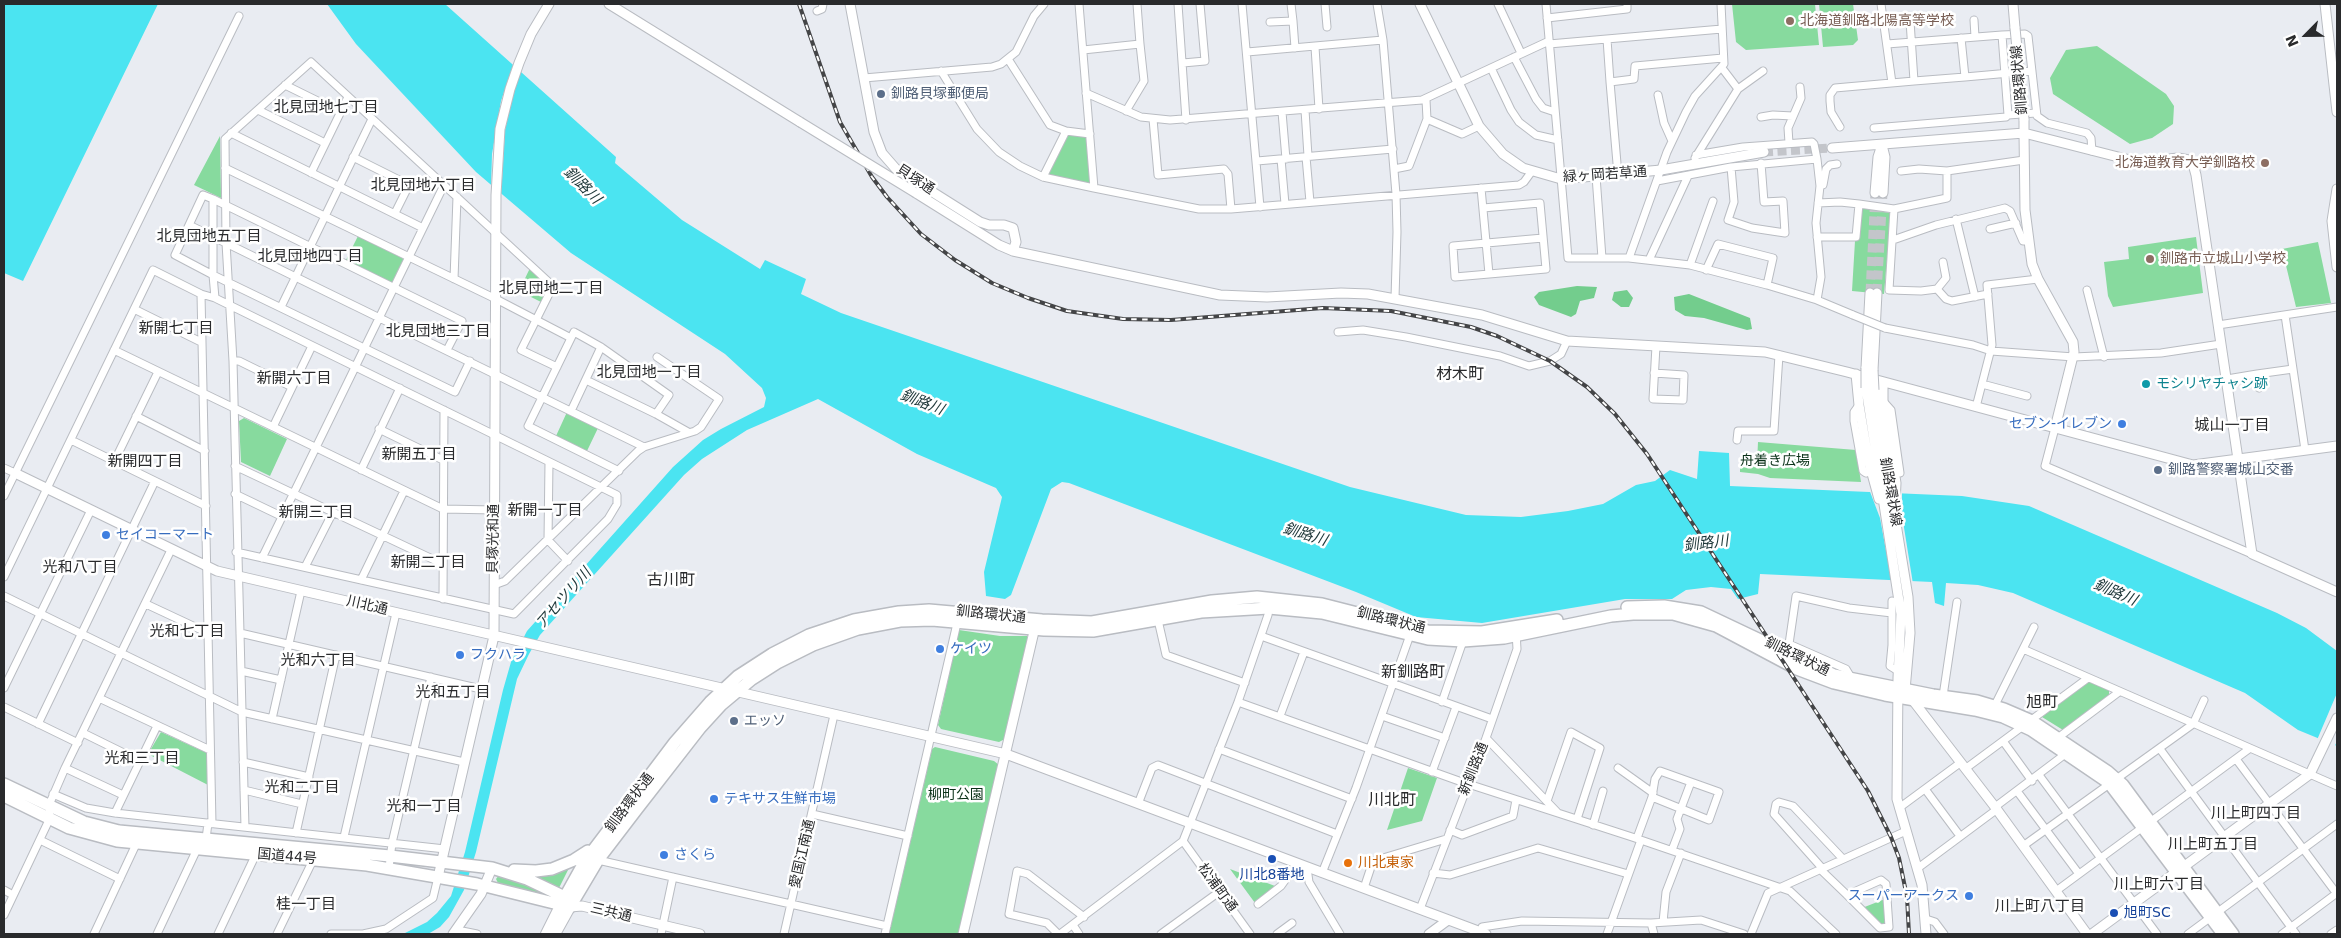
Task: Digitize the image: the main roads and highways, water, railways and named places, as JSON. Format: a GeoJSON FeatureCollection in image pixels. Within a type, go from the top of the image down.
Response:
{"type":"FeatureCollection","features":[{"type":"Feature","properties":{"kind":"highway","name":"釧路環状通"},"geometry":{"type":"LineString","coordinates":[[1035,624],[1092,622],[1212,601],[1322,604],[1428,631],[1516,631],[1633,614],[1687,616],[1728,632],[1811,674],[1859,690],[1943,696],[1993,710],[2028,724],[2113,781],[2213,915],[2233,934]]}},
{"type":"Feature","properties":{"kind":"highway","name":"釧路環状通"},"geometry":{"type":"LineString","coordinates":[[570,903],[582,866],[675,742],[724,689],[752,666],[809,635],[854,620],[899,612],[929,610],[959,616],[1094,631],[1201,612],[1270,603],[1322,613],[1410,635],[1463,641],[1617,608],[1645,605],[1684,608],[1710,615],[1815,668],[1903,693],[1993,710]]}},
{"type":"Feature","properties":{"kind":"highway","name":"釧路環状通"},"geometry":{"type":"LineString","coordinates":[[570,903],[598,860],[700,728],[737,691],[777,663],[838,635],[900,621],[959,616]]}},
{"type":"Feature","properties":{"kind":"highway","name":"国道44号"},"geometry":{"type":"LineString","coordinates":[[4,784],[100,827],[138,839]]}},
{"type":"Feature","properties":{"kind":"highway","name":"国道44号"},"geometry":{"type":"LineString","coordinates":[[4,796],[82,832],[138,839],[201,842],[316,854],[570,903]]}},
{"type":"Feature","properties":{"kind":"highway"},"geometry":{"type":"LineString","coordinates":[[491,868],[536,871],[552,869],[574,860],[601,841]]}},
{"type":"Feature","properties":{"kind":"highway","name":"国道44号"},"geometry":{"type":"LineString","coordinates":[[201,842],[256,854],[390,856],[491,868],[527,879],[570,903]]}},
{"type":"Feature","properties":{"kind":"highway","name":"釧路環状通"},"geometry":{"type":"LineString","coordinates":[[2213,915],[2222,934]]}},
{"type":"Feature","properties":{"kind":"main road"},"geometry":{"type":"LineString","coordinates":[[546,934],[570,903]]}},
{"type":"Feature","properties":{"kind":"main road"},"geometry":{"type":"LineString","coordinates":[[556,934],[570,903]]}},
{"type":"Feature","properties":{"kind":"water"},"geometry":{"type":"Polygon","coordinates":[[[4,4],[158,4],[23,281],[4,273],[4,4]]]}},
{"type":"Feature","properties":{"kind":"water"},"geometry":{"type":"Polygon","coordinates":[[[327,4],[445,4],[616,157],[615,163],[682,220],[760,269],[765,260],[806,279],[801,294],[841,313],[1350,487],[1466,515],[1521,517],[1603,504],[1636,485],[1655,481],[1670,470],[1697,479],[1699,451],[1729,453],[1730,486],[1962,496],[2029,506],[2277,613],[2306,628],[2337,651],[2337,746],[2298,730],[2245,693],[2013,593],[1978,585],[1946,583],[1944,606],[1935,603],[1932,582],[1760,574],[1758,594],[1738,599],[1731,589],[1711,587],[1686,590],[1672,599],[1625,599],[1482,623],[1416,617],[1356,592],[1069,483],[1062,482],[1051,489],[1011,595],[1005,599],[986,596],[984,572],[1002,497],[996,488],[917,454],[818,399],[747,430],[702,459],[684,475],[540,635],[517,679],[476,852],[464,890],[449,917],[440,927],[428,934],[403,934],[427,922],[451,896],[465,852],[511,662],[527,631],[673,467],[703,440],[764,407],[766,398],[762,388],[725,354],[571,253],[476,172],[356,44],[327,4]]]}},
{"type":"Feature","properties":{"kind":"tunnel"},"geometry":{"type":"LineString","coordinates":[[1764,152],[1832,148]]}},
{"type":"Feature","properties":{"kind":"tunnel"},"geometry":{"type":"LineString","coordinates":[[1870,293],[1875,193]]}},
{"type":"Feature","properties":{"kind":"tunnel"},"geometry":{"type":"LineString","coordinates":[[1877,293],[1883,193]]}},
{"type":"Feature","properties":{"kind":"railway"},"geometry":{"type":"LineString","coordinates":[[799,4],[840,122],[872,177],[887,197],[921,234],[955,260],[992,283],[1067,311],[1123,319],[1171,320],[1323,308],[1391,311],[1471,327],[1497,336],[1550,361],[1587,387],[1615,414],[1647,454],[1868,791],[1891,837],[1899,858],[1907,897],[1909,934]]}},
{"type":"Feature","properties":{"kind":"place","name":"北海道釧路北陽高等学校"},"geometry":{"type":"Point","coordinates":[1790,21]}},
{"type":"Feature","properties":{"kind":"place","name":"釧路貝塚郵便局"},"geometry":{"type":"Point","coordinates":[881,94]}},
{"type":"Feature","properties":{"kind":"place","name":"北海道教育大学釧路校"},"geometry":{"type":"Point","coordinates":[2265,163]}},
{"type":"Feature","properties":{"kind":"place","name":"釧路市立城山小学校"},"geometry":{"type":"Point","coordinates":[2150,259]}},
{"type":"Feature","properties":{"kind":"place","name":"モシリヤチャシ跡"},"geometry":{"type":"Point","coordinates":[2146,384]}},
{"type":"Feature","properties":{"kind":"place","name":"セブン-イレブン"},"geometry":{"type":"Point","coordinates":[2122,424]}},
{"type":"Feature","properties":{"kind":"place","name":"釧路警察署城山交番"},"geometry":{"type":"Point","coordinates":[2158,470]}},
{"type":"Feature","properties":{"kind":"place","name":"セイコーマート"},"geometry":{"type":"Point","coordinates":[106,535]}},
{"type":"Feature","properties":{"kind":"place","name":"ケイツ"},"geometry":{"type":"Point","coordinates":[940,649]}},
{"type":"Feature","properties":{"kind":"place","name":"フクハラ"},"geometry":{"type":"Point","coordinates":[460,655]}},
{"type":"Feature","properties":{"kind":"place","name":"エッソ"},"geometry":{"type":"Point","coordinates":[734,721]}},
{"type":"Feature","properties":{"kind":"place","name":"テキサス生鮮市場"},"geometry":{"type":"Point","coordinates":[714,799]}},
{"type":"Feature","properties":{"kind":"place","name":"さくら"},"geometry":{"type":"Point","coordinates":[664,855]}},
{"type":"Feature","properties":{"kind":"place","name":"川北8番地"},"geometry":{"type":"Point","coordinates":[1272,859]}},
{"type":"Feature","properties":{"kind":"place","name":"川北東家"},"geometry":{"type":"Point","coordinates":[1348,863]}},
{"type":"Feature","properties":{"kind":"place","name":"スーパーアークス"},"geometry":{"type":"Point","coordinates":[1969,896]}},
{"type":"Feature","properties":{"kind":"place","name":"旭町SC"},"geometry":{"type":"Point","coordinates":[2114,913]}},
{"type":"Feature","properties":{"kind":"district","name":"北見団地七丁目"},"geometry":{"type":"Point","coordinates":[326,108]}},
{"type":"Feature","properties":{"kind":"district","name":"北見団地六丁目"},"geometry":{"type":"Point","coordinates":[423,186]}},
{"type":"Feature","properties":{"kind":"district","name":"北見団地五丁目"},"geometry":{"type":"Point","coordinates":[209,237]}},
{"type":"Feature","properties":{"kind":"district","name":"北見団地四丁目"},"geometry":{"type":"Point","coordinates":[310,257]}},
{"type":"Feature","properties":{"kind":"district","name":"北見団地二丁目"},"geometry":{"type":"Point","coordinates":[551,289]}},
{"type":"Feature","properties":{"kind":"district","name":"新開七丁目"},"geometry":{"type":"Point","coordinates":[176,329]}},
{"type":"Feature","properties":{"kind":"district","name":"北見団地三丁目"},"geometry":{"type":"Point","coordinates":[438,332]}},
{"type":"Feature","properties":{"kind":"district","name":"北見団地一丁目"},"geometry":{"type":"Point","coordinates":[649,373]}},
{"type":"Feature","properties":{"kind":"district","name":"材木町"},"geometry":{"type":"Point","coordinates":[1460,375]}},
{"type":"Feature","properties":{"kind":"district","name":"新開六丁目"},"geometry":{"type":"Point","coordinates":[294,379]}},
{"type":"Feature","properties":{"kind":"district","name":"城山一丁目"},"geometry":{"type":"Point","coordinates":[2232,426]}},
{"type":"Feature","properties":{"kind":"district","name":"新開五丁目"},"geometry":{"type":"Point","coordinates":[419,455]}},
{"type":"Feature","properties":{"kind":"district","name":"新開四丁目"},"geometry":{"type":"Point","coordinates":[145,462]}},
{"type":"Feature","properties":{"kind":"district","name":"新開一丁目"},"geometry":{"type":"Point","coordinates":[545,511]}},
{"type":"Feature","properties":{"kind":"district","name":"新開三丁目"},"geometry":{"type":"Point","coordinates":[316,513]}},
{"type":"Feature","properties":{"kind":"district","name":"新開二丁目"},"geometry":{"type":"Point","coordinates":[428,563]}},
{"type":"Feature","properties":{"kind":"district","name":"光和八丁目"},"geometry":{"type":"Point","coordinates":[80,568]}},
{"type":"Feature","properties":{"kind":"district","name":"古川町"},"geometry":{"type":"Point","coordinates":[671,581]}},
{"type":"Feature","properties":{"kind":"district","name":"光和七丁目"},"geometry":{"type":"Point","coordinates":[187,632]}},
{"type":"Feature","properties":{"kind":"district","name":"光和六丁目"},"geometry":{"type":"Point","coordinates":[318,661]}},
{"type":"Feature","properties":{"kind":"district","name":"新釧路町"},"geometry":{"type":"Point","coordinates":[1413,673]}},
{"type":"Feature","properties":{"kind":"district","name":"光和五丁目"},"geometry":{"type":"Point","coordinates":[453,693]}},
{"type":"Feature","properties":{"kind":"district","name":"旭町"},"geometry":{"type":"Point","coordinates":[2042,703]}},
{"type":"Feature","properties":{"kind":"district","name":"光和三丁目"},"geometry":{"type":"Point","coordinates":[142,759]}},
{"type":"Feature","properties":{"kind":"district","name":"光和二丁目"},"geometry":{"type":"Point","coordinates":[302,788]}},
{"type":"Feature","properties":{"kind":"district","name":"川北町"},"geometry":{"type":"Point","coordinates":[1392,801]}},
{"type":"Feature","properties":{"kind":"district","name":"光和一丁目"},"geometry":{"type":"Point","coordinates":[424,807]}},
{"type":"Feature","properties":{"kind":"district","name":"川上町四丁目"},"geometry":{"type":"Point","coordinates":[2256,814]}},
{"type":"Feature","properties":{"kind":"district","name":"川上町五丁目"},"geometry":{"type":"Point","coordinates":[2213,845]}},
{"type":"Feature","properties":{"kind":"district","name":"川上町六丁目"},"geometry":{"type":"Point","coordinates":[2159,885]}},
{"type":"Feature","properties":{"kind":"district","name":"桂一丁目"},"geometry":{"type":"Point","coordinates":[306,905]}},
{"type":"Feature","properties":{"kind":"district","name":"川上町八丁目"},"geometry":{"type":"Point","coordinates":[2040,907]}},
{"type":"Feature","properties":{"kind":"water label","name":"釧路川"},"geometry":{"type":"Point","coordinates":[582,186]}},
{"type":"Feature","properties":{"kind":"water label","name":"釧路川"},"geometry":{"type":"Point","coordinates":[922,403]}},
{"type":"Feature","properties":{"kind":"water label","name":"釧路川"},"geometry":{"type":"Point","coordinates":[1305,535]}},
{"type":"Feature","properties":{"kind":"water label","name":"釧路川"},"geometry":{"type":"Point","coordinates":[1706,544]}},
{"type":"Feature","properties":{"kind":"water label","name":"釧路川"},"geometry":{"type":"Point","coordinates":[2115,593]}},
{"type":"Feature","properties":{"kind":"water label","name":"アセツリ川"},"geometry":{"type":"Point","coordinates":[564,599]}},
{"type":"Feature","properties":{"kind":"park label","name":"舟着き広場"},"geometry":{"type":"Point","coordinates":[1775,461]}},
{"type":"Feature","properties":{"kind":"park label","name":"柳町公園"},"geometry":{"type":"Point","coordinates":[956,795]}}]}
